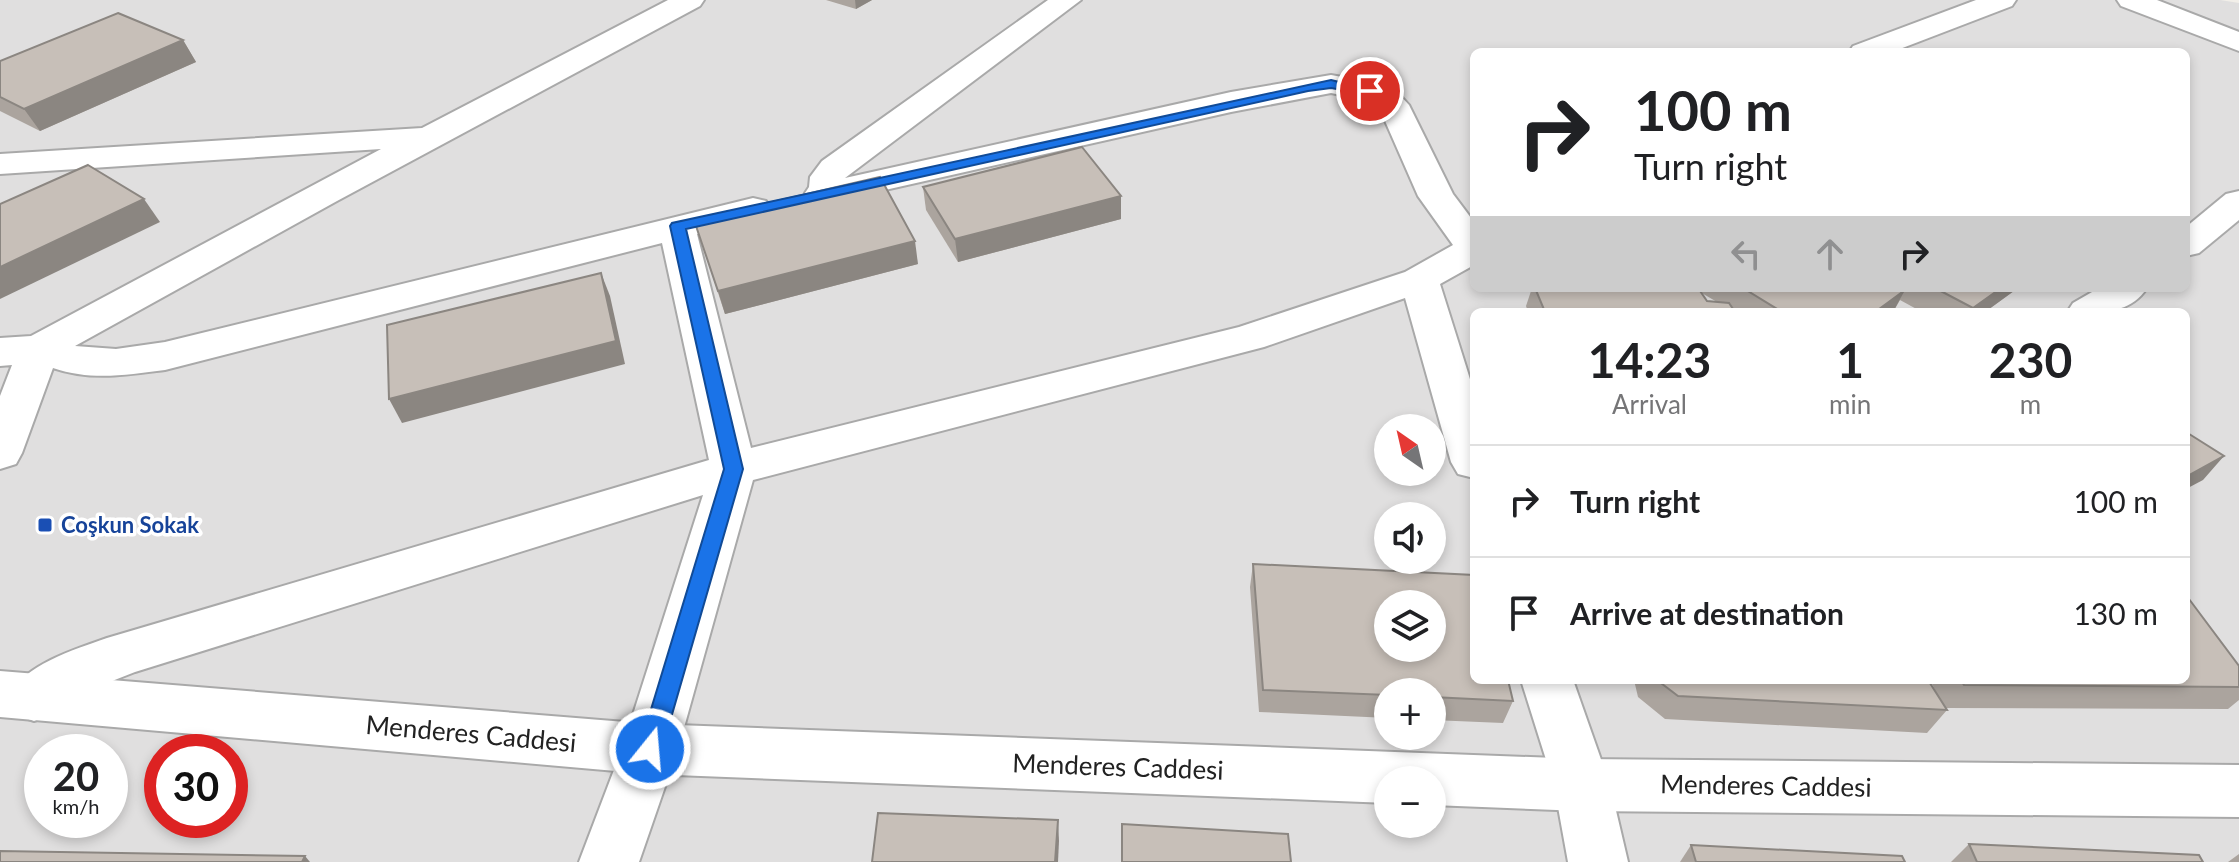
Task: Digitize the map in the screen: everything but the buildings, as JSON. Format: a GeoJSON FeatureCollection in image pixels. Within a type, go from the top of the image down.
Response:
{"type":"FeatureCollection","features":[{"type":"Feature","properties":{"kind":"street"},"geometry":{"type":"LineString","coordinates":[[0,453],[39,349],[690,0]]}},
{"type":"Feature","properties":{"kind":"street"},"geometry":{"type":"LineString","coordinates":[[802,198],[844,159],[1067,0]]}},
{"type":"Feature","properties":{"kind":"street"},"geometry":{"type":"LineString","coordinates":[[1875,48],[2002,0]]}},
{"type":"Feature","properties":{"kind":"street"},"geometry":{"type":"LineString","coordinates":[[2131,0],[2239,42]]}},
{"type":"Feature","properties":{"kind":"street"},"geometry":{"type":"LineString","coordinates":[[0,352],[39,349],[78,362],[116,363],[165,356],[677,226],[1231,102],[1331,84],[1370,91],[1386,99],[1397,112],[1436,196],[1470,243]]}},
{"type":"Feature","properties":{"kind":"street"},"geometry":{"type":"LineString","coordinates":[[0,164],[433,136]]}},
{"type":"Feature","properties":{"kind":"street"},"geometry":{"type":"LineString","coordinates":[[2190,242],[2239,202]]}},
{"type":"Feature","properties":{"kind":"street"},"geometry":{"type":"LineString","coordinates":[[609,862],[650,749],[734,469],[677,226]]}},
{"type":"Feature","properties":{"kind":"street"},"geometry":{"type":"LineString","coordinates":[[17,696],[125,653],[734,469],[1250,338],[1419,280],[1470,250]]}},
{"type":"Feature","properties":{"kind":"street"},"geometry":{"type":"LineString","coordinates":[[1419,280],[1470,438]]}},
{"type":"Feature","properties":{"kind":"street"},"geometry":{"type":"LineString","coordinates":[[2094,308],[2121,292]]}},
{"type":"Feature","properties":{"kind":"street"},"geometry":{"type":"LineString","coordinates":[[1548,684],[1582,785],[1598,862]]}},
{"type":"Feature","properties":{"kind":"street","name":"Menderes Caddesi"},"geometry":{"type":"LineString","coordinates":[[17,696],[650,749],[1582,785],[2239,791]]}},
{"type":"Feature","properties":{"kind":"shaded area"},"geometry":{"type":"Polygon","coordinates":[[[0,0],[2220,0],[2239,3],[2239,862],[0,862],[0,0]]]}},
{"type":"Feature","properties":{"kind":"place","name":"Coşkun Sokak"},"geometry":{"type":"Point","coordinates":[45,525]}},
{"type":"Feature","properties":{"kind":"route"},"geometry":{"type":"LineString","coordinates":[[650,749],[734,469],[677,226],[1308,87],[1331,84],[1370,91]]}}]}
